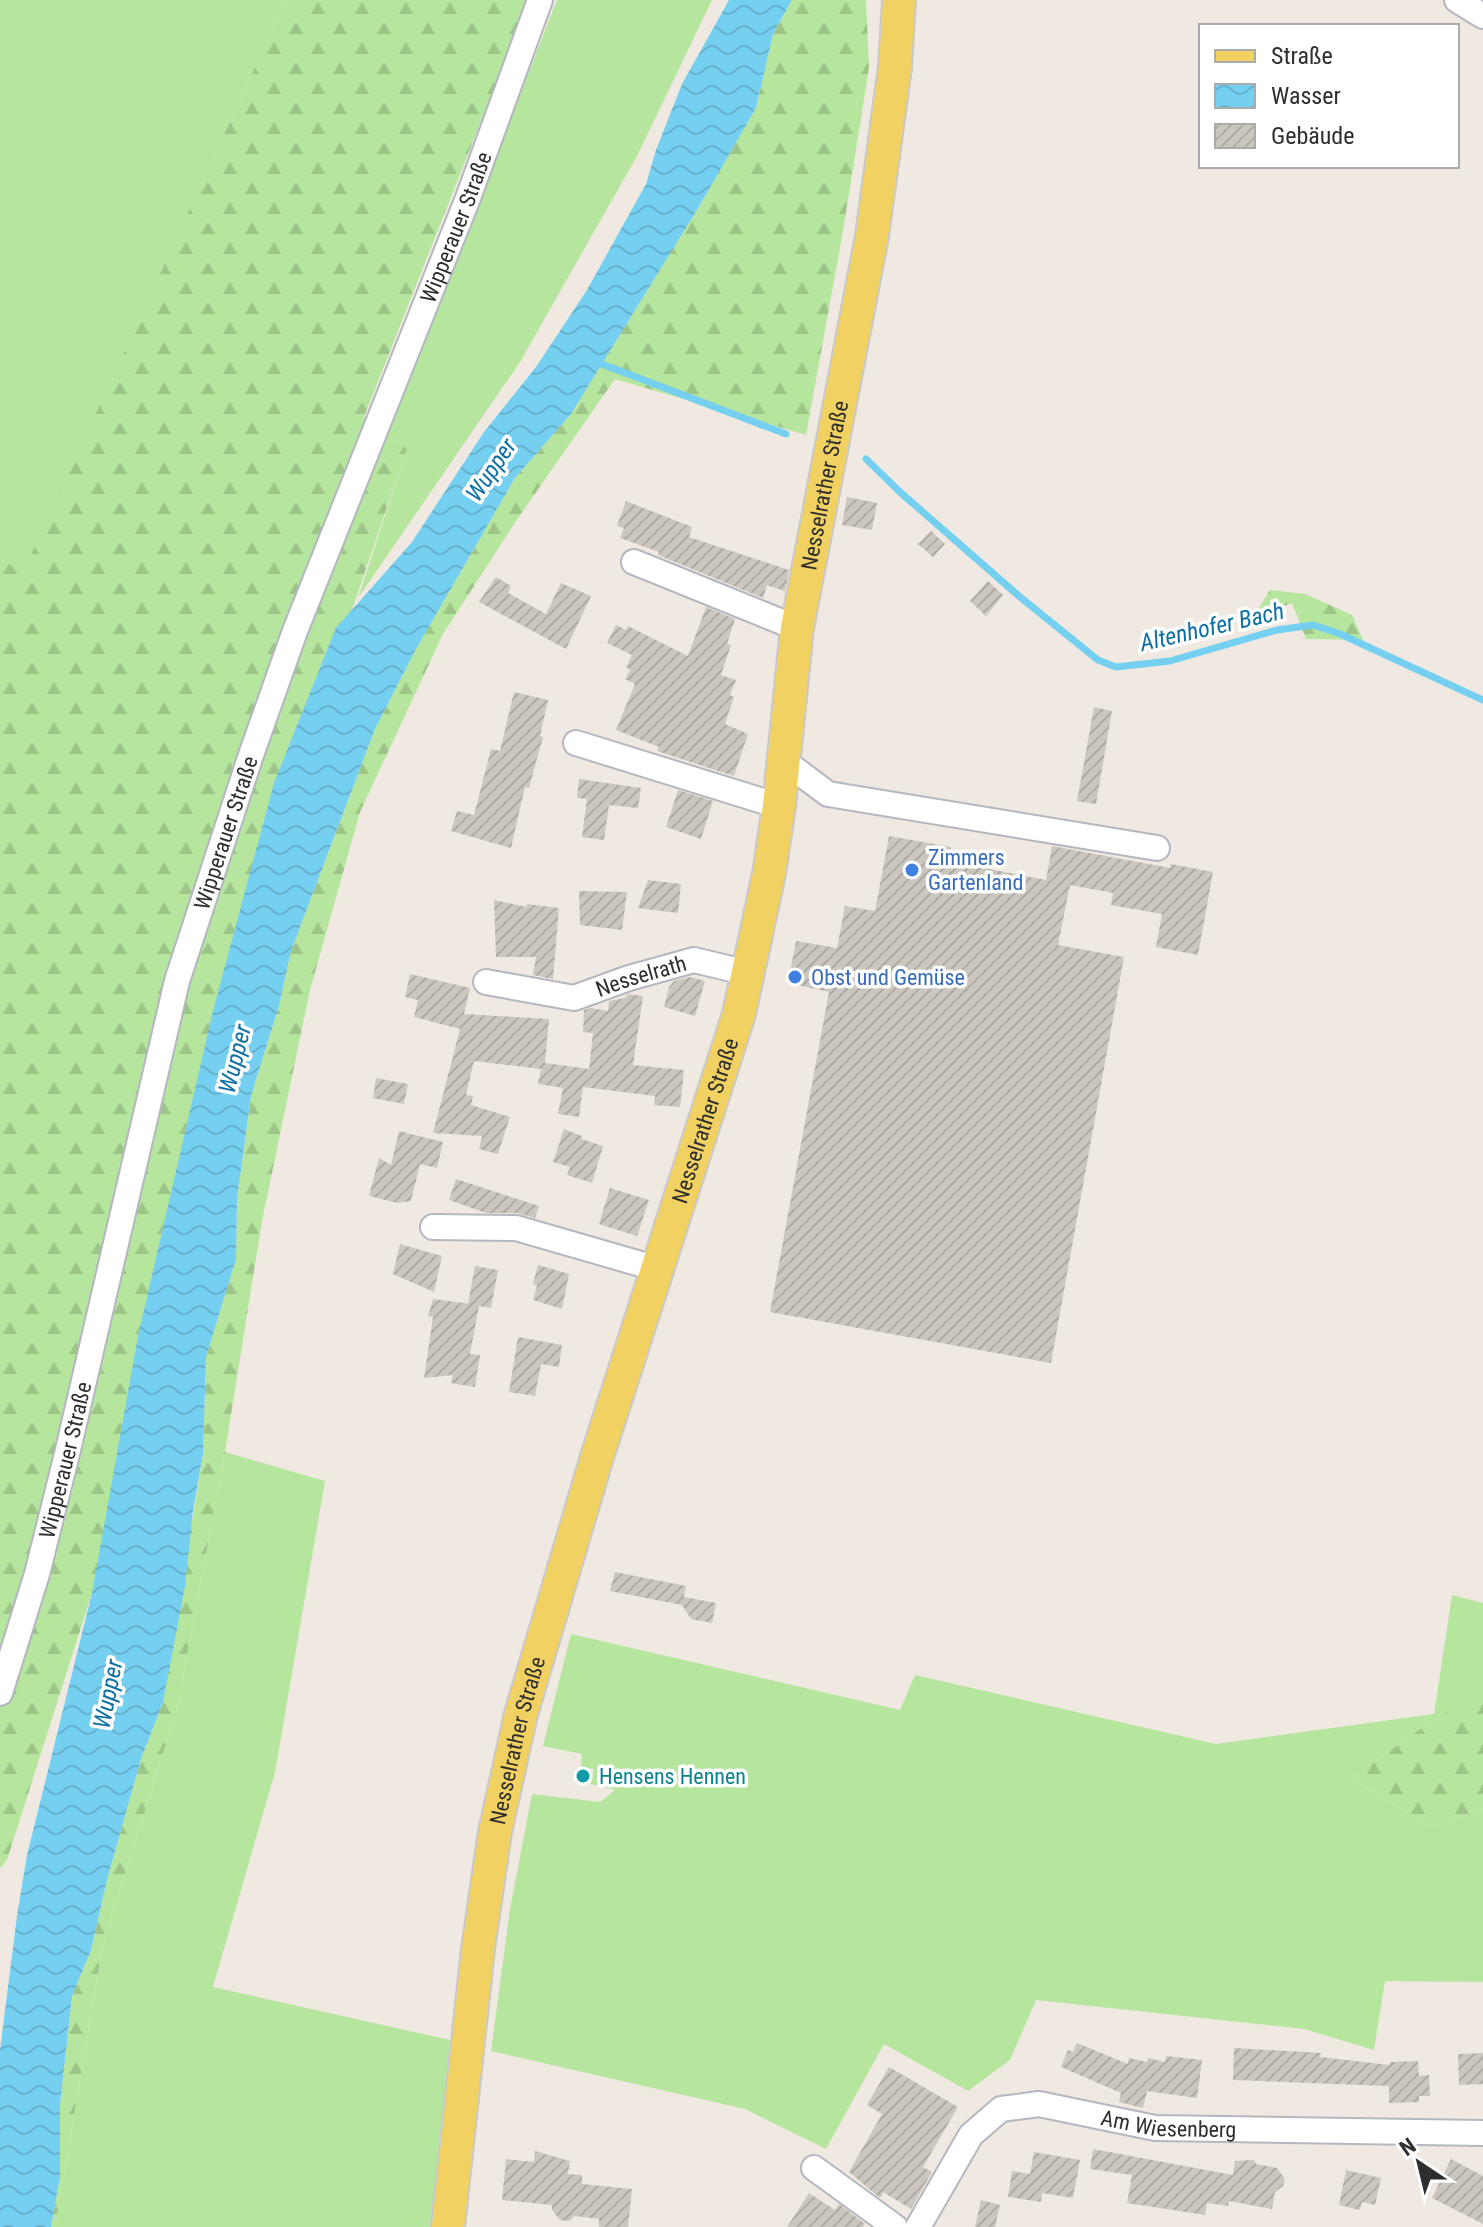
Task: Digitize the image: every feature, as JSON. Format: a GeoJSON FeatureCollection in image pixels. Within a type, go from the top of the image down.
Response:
{"type":"FeatureCollection","features":[{"type":"Feature","properties":{"kind":"main road","name":"Nesselrather Straße"},"geometry":{"type":"LineString","coordinates":[[448,2227],[478,1949],[502,1802],[521,1714],[597,1457],[734,1029],[769,874],[797,628],[872,236],[895,67],[899,0]]}},
{"type":"Feature","properties":{"kind":"street","name":"Wipperauer Straße"},"geometry":{"type":"LineString","coordinates":[[0,1693],[37,1574],[177,981],[196,921],[295,631],[468,198],[540,0]]}},
{"type":"Feature","properties":{"kind":"street"},"geometry":{"type":"LineString","coordinates":[[1457,0],[1483,16]]}},
{"type":"Feature","properties":{"kind":"street"},"geometry":{"type":"LineString","coordinates":[[634,562],[797,628]]}},
{"type":"Feature","properties":{"kind":"street"},"geometry":{"type":"LineString","coordinates":[[576,743],[779,806]]}},
{"type":"Feature","properties":{"kind":"street"},"geometry":{"type":"LineString","coordinates":[[784,761],[828,794],[1157,848]]}},
{"type":"Feature","properties":{"kind":"street","name":"Nesselrath"},"geometry":{"type":"LineString","coordinates":[[486,982],[574,998],[629,978],[694,960],[748,973]]}},
{"type":"Feature","properties":{"kind":"street"},"geometry":{"type":"LineString","coordinates":[[433,1227],[516,1228],[658,1269]]}},
{"type":"Feature","properties":{"kind":"street","name":"Am Wiesenberg"},"geometry":{"type":"LineString","coordinates":[[918,2227],[971,2135],[1001,2109],[1039,2104],[1155,2128],[1483,2133]]}},
{"type":"Feature","properties":{"kind":"street"},"geometry":{"type":"LineString","coordinates":[[814,2168],[895,2227]]}},
{"type":"Feature","properties":{"kind":"green space"},"geometry":{"type":"Polygon","coordinates":[[[0,0],[286,0],[23,573],[0,559],[0,0]]]}},
{"type":"Feature","properties":{"kind":"green space"},"geometry":{"type":"Polygon","coordinates":[[[286,0],[529,0],[364,417],[407,449],[241,934],[92,1593],[7,1860],[0,1868],[0,559],[23,572],[286,0]]]}},
{"type":"Feature","properties":{"kind":"green space"},"geometry":{"type":"Polygon","coordinates":[[[557,0],[712,0],[637,156],[520,362],[358,598],[407,449],[387,434],[557,0]]]}},
{"type":"Feature","properties":{"kind":"green space"},"geometry":{"type":"Polygon","coordinates":[[[792,0],[866,0],[869,68],[806,435],[615,379],[518,518],[443,634],[360,812],[310,990],[262,1221],[225,1452],[177,1709],[103,1944],[55,2227],[51,2227],[60,2177],[60,2105],[72,1996],[91,1950],[141,1759],[163,1702],[203,1454],[206,1357],[236,1259],[237,1199],[251,1096],[279,1006],[291,951],[375,729],[416,649],[515,478],[571,414],[700,205],[756,108],[773,34],[792,0]]]}},
{"type":"Feature","properties":{"kind":"green space"},"geometry":{"type":"Polygon","coordinates":[[[1270,590],[1305,594],[1352,615],[1363,640],[1306,639],[1292,603],[1253,618],[1270,590]]]}},
{"type":"Feature","properties":{"kind":"green space"},"geometry":{"type":"Polygon","coordinates":[[[225,1452],[325,1481],[275,1772],[213,1987],[450,2040],[433,2227],[55,2227],[103,1944],[177,1709],[225,1452]]]}},
{"type":"Feature","properties":{"kind":"green space"},"geometry":{"type":"Polygon","coordinates":[[[1452,1595],[1483,1603],[1483,1695],[1437,1717],[1351,1778],[1431,1826],[1483,1809],[1483,1982],[1385,1981],[1374,2050],[1304,2029],[1036,2000],[1010,2060],[968,2091],[884,2044],[826,2149],[745,2109],[491,2051],[510,1909],[532,1794],[600,1802],[615,1790],[591,1784],[594,1769],[581,1767],[582,1754],[543,1746],[571,1634],[900,1710],[915,1675],[1216,1744],[1434,1714],[1452,1595]]]}},
{"type":"Feature","properties":{"kind":"green space"},"geometry":{"type":"Polygon","coordinates":[[[1483,1695],[1483,1809],[1431,1826],[1351,1778],[1437,1717],[1483,1695]]]}},
{"type":"Feature","properties":{"kind":"water","name":"Wupper"},"geometry":{"type":"Polygon","coordinates":[[[729,0],[792,0],[773,34],[756,108],[571,414],[515,478],[416,649],[375,729],[291,951],[279,1006],[251,1096],[237,1199],[236,1259],[206,1357],[203,1454],[185,1586],[163,1702],[141,1759],[91,1950],[72,1996],[60,2105],[60,2177],[51,2227],[0,2227],[0,2050],[27,1855],[92,1593],[138,1336],[213,1011],[274,783],[336,628],[412,542],[484,432],[536,367],[587,290],[646,184],[682,84],[729,0]]]}},
{"type":"Feature","properties":{"kind":"building"},"geometry":{"type":"Polygon","coordinates":[[[847,497],[877,503],[872,530],[842,525],[847,497]]]}},
{"type":"Feature","properties":{"kind":"building"},"geometry":{"type":"Polygon","coordinates":[[[626,501],[692,527],[689,537],[789,570],[785,591],[767,585],[763,598],[620,538],[624,528],[617,526],[626,501]]]}},
{"type":"Feature","properties":{"kind":"building"},"geometry":{"type":"Polygon","coordinates":[[[931,531],[945,544],[933,557],[918,544],[931,531]]]}},
{"type":"Feature","properties":{"kind":"building"},"geometry":{"type":"Polygon","coordinates":[[[496,577],[511,586],[508,593],[546,614],[561,583],[591,596],[566,649],[479,602],[496,577]]]}},
{"type":"Feature","properties":{"kind":"building"},"geometry":{"type":"Polygon","coordinates":[[[988,581],[1003,595],[986,616],[970,601],[988,581]]]}},
{"type":"Feature","properties":{"kind":"building"},"geometry":{"type":"Polygon","coordinates":[[[706,607],[735,619],[727,644],[731,645],[721,675],[736,680],[725,724],[748,734],[734,776],[657,751],[659,747],[616,730],[635,684],[625,679],[632,655],[607,643],[616,625],[626,630],[628,626],[688,656],[706,607]]]}},
{"type":"Feature","properties":{"kind":"building"},"geometry":{"type":"Polygon","coordinates":[[[514,692],[548,700],[540,736],[543,737],[529,788],[525,787],[511,848],[451,831],[457,811],[474,815],[491,749],[500,751],[514,692]]]}},
{"type":"Feature","properties":{"kind":"building"},"geometry":{"type":"Polygon","coordinates":[[[1094,707],[1112,711],[1096,804],[1077,801],[1094,707]]]}},
{"type":"Feature","properties":{"kind":"building"},"geometry":{"type":"Polygon","coordinates":[[[579,779],[641,788],[638,808],[609,805],[604,840],[582,837],[587,799],[577,798],[579,779]]]}},
{"type":"Feature","properties":{"kind":"building"},"geometry":{"type":"Polygon","coordinates":[[[678,790],[713,801],[701,839],[666,827],[678,790]]]}},
{"type":"Feature","properties":{"kind":"building"},"geometry":{"type":"Polygon","coordinates":[[[889,836],[951,847],[948,861],[1046,880],[1052,846],[1170,868],[1171,864],[1213,872],[1198,955],[1156,947],[1162,914],[1111,905],[1113,893],[1070,885],[1058,945],[1124,957],[1051,1363],[770,1312],[829,992],[788,983],[796,941],[837,948],[845,906],[875,911],[889,836]]]}},
{"type":"Feature","properties":{"kind":"building"},"geometry":{"type":"Polygon","coordinates":[[[648,880],[681,884],[678,913],[638,908],[648,880]]]}},
{"type":"Feature","properties":{"kind":"building"},"geometry":{"type":"Polygon","coordinates":[[[579,891],[627,892],[622,930],[580,925],[579,891]]]}},
{"type":"Feature","properties":{"kind":"building"},"geometry":{"type":"Polygon","coordinates":[[[494,900],[527,907],[527,904],[559,908],[553,979],[533,975],[536,957],[496,957],[494,900]]]}},
{"type":"Feature","properties":{"kind":"building"},"geometry":{"type":"Polygon","coordinates":[[[410,974],[470,988],[464,1014],[549,1019],[545,1063],[589,1069],[593,1033],[583,1032],[584,1010],[608,1011],[609,1001],[625,998],[628,994],[643,996],[633,1065],[684,1070],[680,1107],[654,1105],[655,1096],[583,1087],[579,1117],[558,1114],[563,1088],[538,1084],[541,1069],[474,1061],[466,1095],[473,1096],[471,1105],[510,1117],[498,1154],[479,1149],[482,1136],[433,1133],[460,1029],[414,1017],[418,1000],[405,997],[410,974]]]}},
{"type":"Feature","properties":{"kind":"building"},"geometry":{"type":"Polygon","coordinates":[[[690,977],[705,981],[695,1016],[664,1007],[669,987],[674,981],[690,977]]]}},
{"type":"Feature","properties":{"kind":"building"},"geometry":{"type":"Polygon","coordinates":[[[376,1078],[408,1084],[404,1104],[373,1098],[376,1078]]]}},
{"type":"Feature","properties":{"kind":"building"},"geometry":{"type":"Polygon","coordinates":[[[564,1129],[603,1146],[592,1183],[567,1175],[570,1167],[553,1162],[564,1129]]]}},
{"type":"Feature","properties":{"kind":"building"},"geometry":{"type":"Polygon","coordinates":[[[399,1131],[443,1142],[437,1168],[420,1164],[411,1201],[398,1203],[369,1196],[379,1158],[391,1165],[399,1131]]]}},
{"type":"Feature","properties":{"kind":"building"},"geometry":{"type":"Polygon","coordinates":[[[456,1179],[539,1206],[535,1218],[517,1213],[486,1213],[449,1200],[456,1179]]]}},
{"type":"Feature","properties":{"kind":"building"},"geometry":{"type":"Polygon","coordinates":[[[610,1188],[649,1200],[637,1236],[599,1224],[610,1188]]]}},
{"type":"Feature","properties":{"kind":"building"},"geometry":{"type":"Polygon","coordinates":[[[400,1244],[442,1256],[434,1292],[393,1274],[400,1244]]]}},
{"type":"Feature","properties":{"kind":"building"},"geometry":{"type":"Polygon","coordinates":[[[538,1265],[569,1274],[562,1309],[533,1300],[538,1265]]]}},
{"type":"Feature","properties":{"kind":"building"},"geometry":{"type":"Polygon","coordinates":[[[475,1266],[498,1270],[491,1308],[479,1306],[470,1354],[480,1355],[475,1387],[451,1383],[453,1375],[424,1378],[433,1317],[428,1316],[433,1299],[468,1304],[475,1266]]]}},
{"type":"Feature","properties":{"kind":"building"},"geometry":{"type":"Polygon","coordinates":[[[518,1337],[562,1345],[559,1367],[541,1364],[535,1396],[509,1392],[518,1337]]]}},
{"type":"Feature","properties":{"kind":"building"},"geometry":{"type":"Polygon","coordinates":[[[615,1572],[686,1586],[684,1597],[716,1603],[712,1623],[691,1619],[682,1605],[610,1591],[615,1572]]]}},
{"type":"Feature","properties":{"kind":"building"},"geometry":{"type":"Polygon","coordinates":[[[1077,2043],[1128,2064],[1129,2058],[1165,2062],[1166,2056],[1202,2060],[1197,2098],[1147,2091],[1143,2108],[1119,2102],[1121,2093],[1061,2067],[1068,2050],[1073,2052],[1077,2043]]]}},
{"type":"Feature","properties":{"kind":"building"},"geometry":{"type":"Polygon","coordinates":[[[1234,2048],[1321,2053],[1320,2057],[1390,2065],[1390,2062],[1418,2061],[1419,2076],[1429,2075],[1430,2096],[1419,2096],[1419,2102],[1389,2103],[1389,2086],[1233,2080],[1234,2048]]]}},
{"type":"Feature","properties":{"kind":"building"},"geometry":{"type":"Polygon","coordinates":[[[1483,2053],[1483,2084],[1459,2085],[1458,2054],[1483,2053]]]}},
{"type":"Feature","properties":{"kind":"building"},"geometry":{"type":"Polygon","coordinates":[[[889,2067],[958,2107],[923,2167],[932,2172],[911,2209],[883,2192],[880,2198],[849,2172],[882,2114],[867,2105],[889,2067]]]}},
{"type":"Feature","properties":{"kind":"building"},"geometry":{"type":"Polygon","coordinates":[[[1093,2149],[1233,2175],[1235,2161],[1254,2160],[1256,2164],[1277,2168],[1285,2179],[1283,2186],[1275,2192],[1272,2209],[1229,2201],[1228,2206],[1207,2203],[1205,2215],[1127,2203],[1132,2175],[1090,2169],[1093,2149]]]}},
{"type":"Feature","properties":{"kind":"building"},"geometry":{"type":"Polygon","coordinates":[[[535,2151],[570,2161],[568,2174],[582,2175],[582,2184],[632,2189],[628,2227],[599,2227],[599,2219],[575,2216],[569,2221],[560,2220],[552,2205],[502,2200],[506,2159],[534,2162],[535,2151]]]}},
{"type":"Feature","properties":{"kind":"building"},"geometry":{"type":"Polygon","coordinates":[[[1034,2152],[1080,2160],[1073,2198],[1042,2193],[1041,2202],[1008,2197],[1012,2171],[1030,2174],[1034,2152]]]}},
{"type":"Feature","properties":{"kind":"building"},"geometry":{"type":"Polygon","coordinates":[[[1451,2159],[1483,2176],[1483,2224],[1432,2198],[1451,2159]]]}},
{"type":"Feature","properties":{"kind":"building"},"geometry":{"type":"Polygon","coordinates":[[[1346,2170],[1381,2178],[1375,2205],[1362,2202],[1360,2210],[1339,2205],[1346,2170]]]}},
{"type":"Feature","properties":{"kind":"building"},"geometry":{"type":"Polygon","coordinates":[[[809,2193],[835,2210],[839,2204],[865,2224],[863,2227],[787,2227],[809,2193]]]}},
{"type":"Feature","properties":{"kind":"building"},"geometry":{"type":"Polygon","coordinates":[[[981,2200],[1000,2205],[995,2227],[975,2227],[981,2200]]]}},
{"type":"Feature","properties":{"kind":"waterway","name":"Altenhofer Bach"},"geometry":{"type":"LineString","coordinates":[[594,361],[786,434]]}},
{"type":"Feature","properties":{"kind":"waterway","name":"Altenhofer Bach"},"geometry":{"type":"LineString","coordinates":[[866,459],[1020,597],[1098,660],[1116,667],[1170,661],[1277,630],[1313,625],[1338,633],[1483,700]]}},
{"type":"Feature","properties":{"kind":"place","name":"Zimmers Gartenland"},"geometry":{"type":"Point","coordinates":[912,870]}},
{"type":"Feature","properties":{"kind":"place","name":"Obst und Gemüse"},"geometry":{"type":"Point","coordinates":[795,977]}},
{"type":"Feature","properties":{"kind":"place","name":"Hensens Hennen"},"geometry":{"type":"Point","coordinates":[583,1776]}}]}
